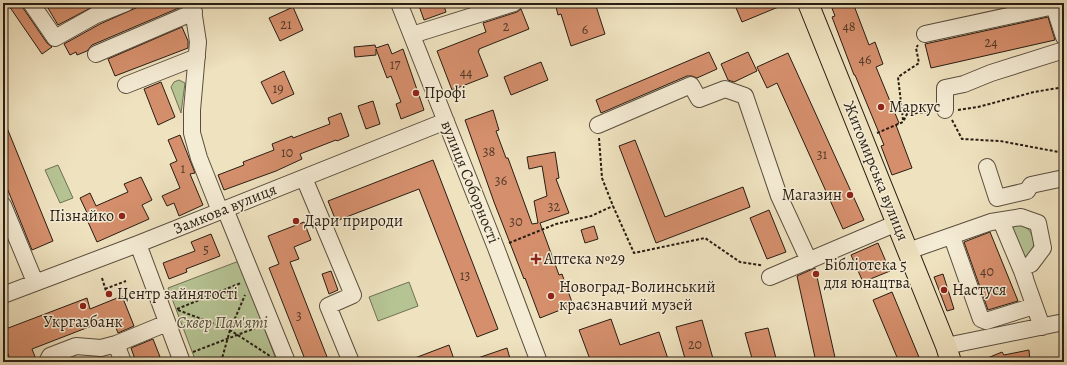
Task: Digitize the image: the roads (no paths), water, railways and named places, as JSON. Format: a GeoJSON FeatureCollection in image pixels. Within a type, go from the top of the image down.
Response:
{"type":"FeatureCollection","features":[{"type":"Feature","properties":{"kind":"main road","name":"Житомирська вулиця"},"geometry":{"type":"LineString","coordinates":[[808,3],[949,354]]}},
{"type":"Feature","properties":{"kind":"street"},"geometry":{"type":"LineString","coordinates":[[31,3],[54,38],[93,9],[120,4]]}},
{"type":"Feature","properties":{"kind":"street","name":"вулиця Соборності"},"geometry":{"type":"LineString","coordinates":[[399,3],[496,248],[539,362]]}},
{"type":"Feature","properties":{"kind":"street"},"geometry":{"type":"LineString","coordinates":[[412,35],[514,3]]}},
{"type":"Feature","properties":{"kind":"street"},"geometry":{"type":"LineString","coordinates":[[925,34],[1057,6],[1064,37]]}},
{"type":"Feature","properties":{"kind":"street"},"geometry":{"type":"LineString","coordinates":[[96,54],[193,8],[198,42],[192,110],[192,133],[199,158],[253,278],[271,322],[280,360]]}},
{"type":"Feature","properties":{"kind":"street"},"geometry":{"type":"LineString","coordinates":[[945,110],[945,88],[964,84],[991,73],[1064,50]]}},
{"type":"Feature","properties":{"kind":"street"},"geometry":{"type":"LineString","coordinates":[[126,85],[197,57]]}},
{"type":"Feature","properties":{"kind":"street"},"geometry":{"type":"LineString","coordinates":[[598,125],[692,85],[699,99],[725,89],[745,96],[779,196],[809,261]]}},
{"type":"Feature","properties":{"kind":"street","name":"Замкова вулиця"},"geometry":{"type":"LineString","coordinates":[[3,294],[138,244],[446,121]]}},
{"type":"Feature","properties":{"kind":"street"},"geometry":{"type":"LineString","coordinates":[[987,167],[997,198],[1027,191],[1031,185],[1064,178]]}},
{"type":"Feature","properties":{"kind":"street"},"geometry":{"type":"LineString","coordinates":[[304,178],[353,295],[328,306],[351,362]]}},
{"type":"Feature","properties":{"kind":"street"},"geometry":{"type":"LineString","coordinates":[[3,206],[35,282]]}},
{"type":"Feature","properties":{"kind":"street"},"geometry":{"type":"LineString","coordinates":[[908,251],[946,236],[991,222],[1021,217],[1038,222],[1043,248],[1031,264],[1021,268]]}},
{"type":"Feature","properties":{"kind":"street"},"geometry":{"type":"LineString","coordinates":[[1000,221],[1021,268],[1042,327]]}},
{"type":"Feature","properties":{"kind":"street"},"geometry":{"type":"LineString","coordinates":[[770,277],[897,223]]}},
{"type":"Feature","properties":{"kind":"street"},"geometry":{"type":"LineString","coordinates":[[946,236],[981,319],[986,321],[1034,306]]}},
{"type":"Feature","properties":{"kind":"street"},"geometry":{"type":"LineString","coordinates":[[138,244],[172,314],[186,357]]}},
{"type":"Feature","properties":{"kind":"street"},"geometry":{"type":"LineString","coordinates":[[47,362],[50,356],[76,346],[101,348],[116,344],[172,314]]}},
{"type":"Feature","properties":{"kind":"street"},"geometry":{"type":"LineString","coordinates":[[949,354],[1064,322]]}},
{"type":"Feature","properties":{"kind":"street"},"geometry":{"type":"LineString","coordinates":[[116,344],[123,362]]}},
{"type":"Feature","properties":{"kind":"place","name":"Профі"},"geometry":{"type":"Point","coordinates":[416,93]}},
{"type":"Feature","properties":{"kind":"place","name":"Маркус"},"geometry":{"type":"Point","coordinates":[881,107]}},
{"type":"Feature","properties":{"kind":"place","name":"Магазин"},"geometry":{"type":"Point","coordinates":[850,195]}},
{"type":"Feature","properties":{"kind":"place","name":"Пізнайко"},"geometry":{"type":"Point","coordinates":[122,216]}},
{"type":"Feature","properties":{"kind":"place","name":"Дари природи"},"geometry":{"type":"Point","coordinates":[296,221]}},
{"type":"Feature","properties":{"kind":"place","name":"Аптека №29"},"geometry":{"type":"Point","coordinates":[536,259]}},
{"type":"Feature","properties":{"kind":"place","name":"Бібліотека 5 для юнацтва"},"geometry":{"type":"Point","coordinates":[816,274]}},
{"type":"Feature","properties":{"kind":"place","name":"Настуся"},"geometry":{"type":"Point","coordinates":[944,290]}},
{"type":"Feature","properties":{"kind":"place","name":"Центр зайнятості"},"geometry":{"type":"Point","coordinates":[109,294]}},
{"type":"Feature","properties":{"kind":"place","name":"Новоград-Волинський краєзнавчий музей"},"geometry":{"type":"Point","coordinates":[551,296]}},
{"type":"Feature","properties":{"kind":"place","name":"Укргазбанк"},"geometry":{"type":"Point","coordinates":[83,306]}},
{"type":"Feature","properties":{"kind":"park label","name":"Сквер Пам'яті"},"geometry":{"type":"Point","coordinates":[222,323]}}]}
